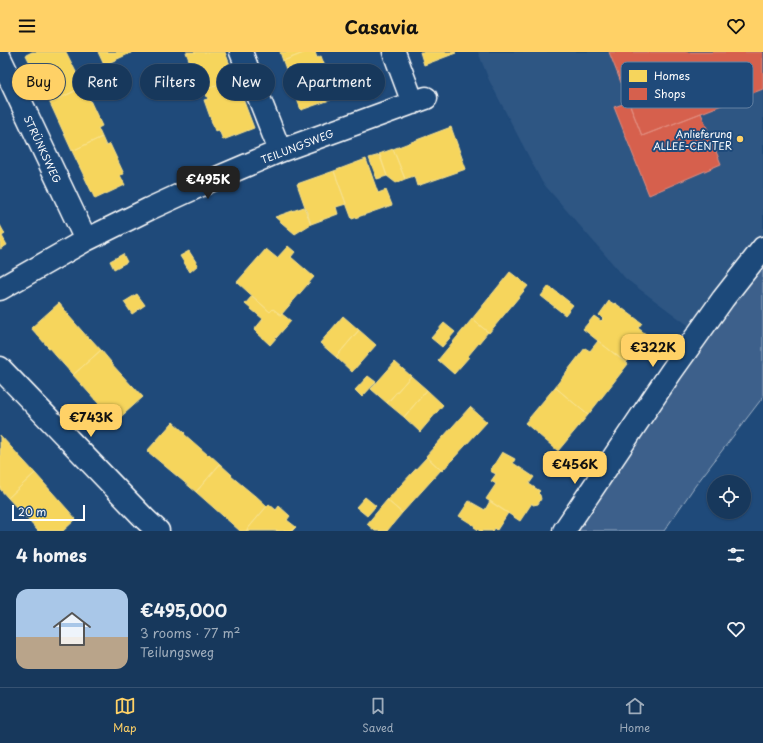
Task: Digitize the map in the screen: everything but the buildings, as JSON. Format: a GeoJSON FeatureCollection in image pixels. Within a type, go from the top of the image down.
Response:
{"type":"FeatureCollection","features":[{"type":"Feature","properties":{"kind":"street"},"geometry":{"type":"LineString","coordinates":[[242,52],[280,151]]}},
{"type":"Feature","properties":{"kind":"street","name":"TEILUNGSWEG"},"geometry":{"type":"LineString","coordinates":[[0,290],[86,240],[219,177],[280,151],[419,101],[394,52]]}},
{"type":"Feature","properties":{"kind":"street","name":"STRÜNKSWEG"},"geometry":{"type":"LineString","coordinates":[[0,58],[86,240]]}},
{"type":"Feature","properties":{"kind":"street"},"geometry":{"type":"LineString","coordinates":[[564,531],[671,372],[723,299],[763,248]]}},
{"type":"Feature","properties":{"kind":"street"},"geometry":{"type":"LineString","coordinates":[[0,368],[158,531]]}},
{"type":"Feature","properties":{"kind":"shaded area"},"geometry":{"type":"Polygon","coordinates":[[[478,52],[763,52],[763,241],[696,331],[626,279],[542,182],[489,80],[478,52]]]}},
{"type":"Feature","properties":{"kind":"shaded area"},"geometry":{"type":"Polygon","coordinates":[[[763,253],[763,397],[695,486],[664,531],[568,531],[763,253]]]}},
{"type":"Feature","properties":{"kind":"place","name":"Anlieferung ALLEE-CENTER"},"geometry":{"type":"Point","coordinates":[740,139]}}]}
